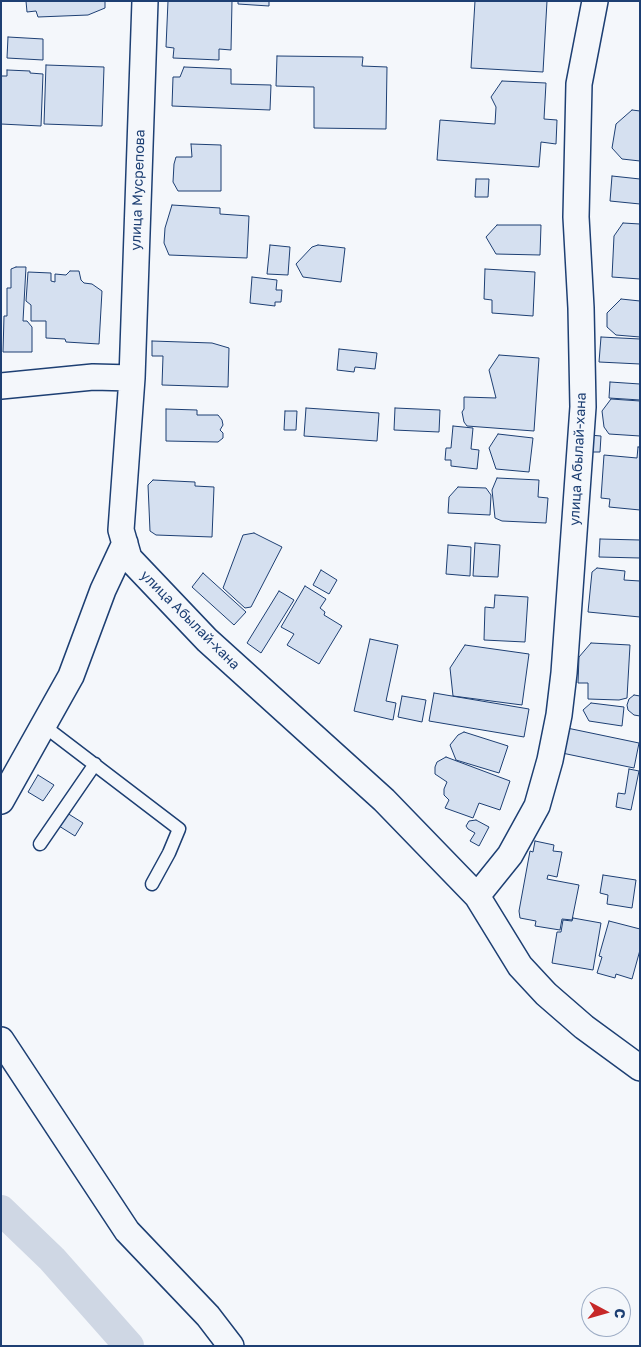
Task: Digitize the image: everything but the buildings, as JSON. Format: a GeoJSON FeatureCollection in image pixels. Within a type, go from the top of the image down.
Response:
{"type":"FeatureCollection","features":[{"type":"Feature","properties":{"kind":"street","name":"улица Мусрепова"},"geometry":{"type":"LineString","coordinates":[[132,378],[145,1]]}},
{"type":"Feature","properties":{"kind":"street","name":"улица Абылай-хана"},"geometry":{"type":"LineString","coordinates":[[477,896],[510,855],[537,806],[560,714],[583,407],[581,308],[576,217],[579,84],[595,1]]}},
{"type":"Feature","properties":{"kind":"street"},"geometry":{"type":"LineString","coordinates":[[1,386],[93,377],[132,378]]}},
{"type":"Feature","properties":{"kind":"street","name":"улица Абылай-хана"},"geometry":{"type":"LineString","coordinates":[[132,378],[122,530],[129,558],[207,640],[384,800],[477,896],[520,966],[546,994],[584,1026],[640,1068]]}},
{"type":"Feature","properties":{"kind":"street"},"geometry":{"type":"LineString","coordinates":[[1,801],[71,676],[103,590],[125,543]]}},
{"type":"Feature","properties":{"kind":"street"},"geometry":{"type":"LineString","coordinates":[[1,1040],[128,1231],[208,1316],[231,1346]]}},
{"type":"Feature","properties":{"kind":"lane"},"geometry":{"type":"LineString","coordinates":[[44,726],[179,829],[169,853],[152,884]]}},
{"type":"Feature","properties":{"kind":"lane"},"geometry":{"type":"LineString","coordinates":[[40,844],[95,764]]}},
{"type":"Feature","properties":{"kind":"waterway"},"geometry":{"type":"LineString","coordinates":[[1,1210],[52,1259],[129,1346]]}}]}
